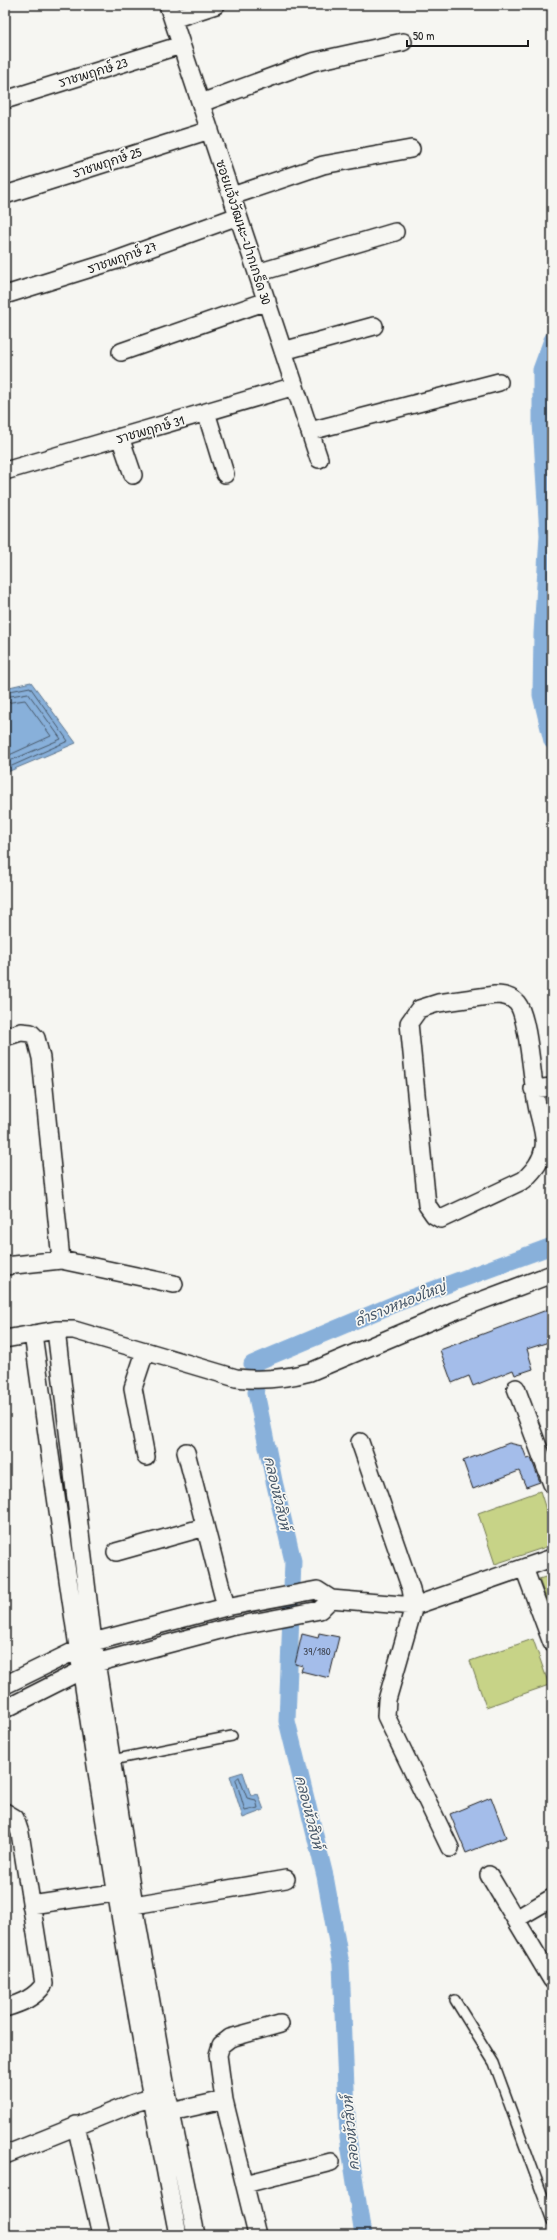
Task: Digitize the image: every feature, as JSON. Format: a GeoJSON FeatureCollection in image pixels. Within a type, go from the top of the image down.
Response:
{"type":"FeatureCollection","features":[{"type":"Feature","properties":{"kind":"street"},"geometry":{"type":"LineString","coordinates":[[170,12],[216,5]]}},
{"type":"Feature","properties":{"kind":"street","name":"ซอยแจ้งวัฒนะ-ปากเกร็ด 30"},"geometry":{"type":"LineString","coordinates":[[170,12],[320,459]]}},
{"type":"Feature","properties":{"kind":"street"},"geometry":{"type":"LineString","coordinates":[[201,103],[312,62],[403,42]]}},
{"type":"Feature","properties":{"kind":"street","name":"ราชพฤกษ์ 23"},"geometry":{"type":"LineString","coordinates":[[5,100],[181,45]]}},
{"type":"Feature","properties":{"kind":"street","name":"ราชพฤกษ์ 25"},"geometry":{"type":"LineString","coordinates":[[5,195],[210,130]]}},
{"type":"Feature","properties":{"kind":"street"},"geometry":{"type":"LineString","coordinates":[[232,196],[323,165],[411,149]]}},
{"type":"Feature","properties":{"kind":"street","name":"ราชพฤกษ์ 27"},"geometry":{"type":"LineString","coordinates":[[5,295],[114,261],[238,216]]}},
{"type":"Feature","properties":{"kind":"street"},"geometry":{"type":"LineString","coordinates":[[257,273],[395,232]]}},
{"type":"Feature","properties":{"kind":"street"},"geometry":{"type":"LineString","coordinates":[[122,352],[267,301]]}},
{"type":"Feature","properties":{"kind":"street"},"geometry":{"type":"LineString","coordinates":[[283,351],[374,326]]}},
{"type":"Feature","properties":{"kind":"street"},"geometry":{"type":"LineString","coordinates":[[310,431],[499,382]]}},
{"type":"Feature","properties":{"kind":"street","name":"ราชพฤกษ์ 31"},"geometry":{"type":"LineString","coordinates":[[5,471],[295,386]]}},
{"type":"Feature","properties":{"kind":"street"},"geometry":{"type":"LineString","coordinates":[[206,412],[225,474]]}},
{"type":"Feature","properties":{"kind":"street"},"geometry":{"type":"LineString","coordinates":[[120,437],[134,475]]}},
{"type":"Feature","properties":{"kind":"street"},"geometry":{"type":"LineString","coordinates":[[495,994],[508,996],[517,1003],[523,1014],[534,1089],[545,1145],[542,1156],[535,1170],[524,1180],[453,1214],[441,1219],[434,1215],[427,1205],[409,1023],[419,1008],[438,1003],[495,994]]}},
{"type":"Feature","properties":{"kind":"street"},"geometry":{"type":"LineString","coordinates":[[5,1036],[31,1032],[36,1038],[40,1058],[61,1260]]}},
{"type":"Feature","properties":{"kind":"street"},"geometry":{"type":"LineString","coordinates":[[534,1089],[552,1087]]}},
{"type":"Feature","properties":{"kind":"street"},"geometry":{"type":"LineString","coordinates":[[5,1266],[61,1260],[174,1284]]}},
{"type":"Feature","properties":{"kind":"street"},"geometry":{"type":"LineString","coordinates":[[5,1339],[56,1330],[74,1330],[236,1378],[258,1380],[285,1379],[310,1372],[454,1311],[552,1274]]}},
{"type":"Feature","properties":{"kind":"street"},"geometry":{"type":"LineString","coordinates":[[56,1330],[93,1642],[112,1760],[151,2098],[178,2235]]}},
{"type":"Feature","properties":{"kind":"street"},"geometry":{"type":"LineString","coordinates":[[33,1334],[80,1669],[128,1895],[196,2235]]}},
{"type":"Feature","properties":{"kind":"street"},"geometry":{"type":"LineString","coordinates":[[145,1352],[133,1388],[146,1457]]}},
{"type":"Feature","properties":{"kind":"street"},"geometry":{"type":"LineString","coordinates":[[516,1388],[552,1484]]}},
{"type":"Feature","properties":{"kind":"street"},"geometry":{"type":"LineString","coordinates":[[360,1442],[411,1589],[414,1606],[386,1700],[386,1716],[450,1848]]}},
{"type":"Feature","properties":{"kind":"street"},"geometry":{"type":"LineString","coordinates":[[186,1452],[226,1606]]}},
{"type":"Feature","properties":{"kind":"street"},"geometry":{"type":"LineString","coordinates":[[116,1552],[206,1527]]}},
{"type":"Feature","properties":{"kind":"street"},"geometry":{"type":"LineString","coordinates":[[5,1685],[93,1642],[226,1606],[317,1590],[331,1599],[414,1606],[552,1558]]}},
{"type":"Feature","properties":{"kind":"street"},"geometry":{"type":"LineString","coordinates":[[524,1568],[552,1643]]}},
{"type":"Feature","properties":{"kind":"street"},"geometry":{"type":"LineString","coordinates":[[5,1709],[80,1669],[96,1663],[231,1627],[320,1610],[331,1599]]}},
{"type":"Feature","properties":{"kind":"street"},"geometry":{"type":"LineString","coordinates":[[5,1812],[15,1818],[20,1833],[44,1984],[38,1994],[20,2003],[5,2008]]}},
{"type":"Feature","properties":{"kind":"street"},"geometry":{"type":"LineString","coordinates":[[490,1875],[552,1980]]}},
{"type":"Feature","properties":{"kind":"street"},"geometry":{"type":"LineString","coordinates":[[31,1904],[286,1879]]}},
{"type":"Feature","properties":{"kind":"street"},"geometry":{"type":"LineString","coordinates":[[516,1919],[552,1898]]}},
{"type":"Feature","properties":{"kind":"street"},"geometry":{"type":"LineString","coordinates":[[257,2235],[224,2100],[218,2054],[221,2045],[230,2038],[280,2024]]}},
{"type":"Feature","properties":{"kind":"street"},"geometry":{"type":"LineString","coordinates":[[151,2098],[171,2112],[224,2100]]}},
{"type":"Feature","properties":{"kind":"street"},"geometry":{"type":"LineString","coordinates":[[5,2155],[76,2125],[151,2098]]}},
{"type":"Feature","properties":{"kind":"street"},"geometry":{"type":"LineString","coordinates":[[76,2125],[101,2235]]}},
{"type":"Feature","properties":{"kind":"street"},"geometry":{"type":"LineString","coordinates":[[245,2184],[332,2162]]}},
{"type":"Feature","properties":{"kind":"lane"},"geometry":{"type":"LineString","coordinates":[[112,1760],[232,1736]]}},
{"type":"Feature","properties":{"kind":"lane"},"geometry":{"type":"LineString","coordinates":[[455,2000],[494,2063],[552,2221]]}},
{"type":"Feature","properties":{"kind":"green space"},"geometry":{"type":"Polygon","coordinates":[[[540,1491],[552,1528],[552,1545],[495,1564],[478,1513],[540,1491]]]}},
{"type":"Feature","properties":{"kind":"green space"},"geometry":{"type":"Polygon","coordinates":[[[552,1575],[552,1615],[539,1579],[552,1575]]]}},
{"type":"Feature","properties":{"kind":"green space"},"geometry":{"type":"Polygon","coordinates":[[[533,1639],[549,1685],[486,1707],[470,1661],[533,1639]]]}},
{"type":"Feature","properties":{"kind":"water"},"geometry":{"type":"Polygon","coordinates":[[[31,682],[76,743],[5,773],[5,688],[31,682]]]}},
{"type":"Feature","properties":{"kind":"water"},"geometry":{"type":"Polygon","coordinates":[[[243,1772],[251,1796],[258,1794],[264,1810],[243,1818],[230,1776],[243,1772]]]}},
{"type":"Feature","properties":{"kind":"building"},"geometry":{"type":"Polygon","coordinates":[[[552,1308],[552,1341],[527,1349],[533,1369],[515,1375],[513,1370],[473,1386],[469,1376],[452,1383],[440,1350],[552,1308]]]}},
{"type":"Feature","properties":{"kind":"building"},"geometry":{"type":"Polygon","coordinates":[[[509,1443],[522,1446],[527,1459],[531,1458],[540,1482],[526,1487],[519,1471],[473,1489],[463,1461],[509,1443]]]}},
{"type":"Feature","properties":{"kind":"building"},"geometry":{"type":"Polygon","coordinates":[[[319,1633],[339,1637],[329,1678],[301,1671],[303,1666],[295,1664],[302,1634],[318,1638],[319,1633]]]}},
{"type":"Feature","properties":{"kind":"building"},"geometry":{"type":"Polygon","coordinates":[[[491,1797],[506,1837],[466,1853],[450,1814],[491,1797]]]}},
{"type":"Feature","properties":{"kind":"waterway","name":"ลำรางหนองใหญ่"},"geometry":{"type":"LineString","coordinates":[[552,340],[541,370],[541,423],[548,535],[542,634],[541,695],[552,741]]}},
{"type":"Feature","properties":{"kind":"waterway","name":"ลำรางหนองใหญ่"},"geometry":{"type":"LineString","coordinates":[[253,1367],[252,1364],[397,1303],[552,1246]]}},
{"type":"Feature","properties":{"kind":"waterway","name":"คลองหัวสิงห์"},"geometry":{"type":"LineString","coordinates":[[256,1392],[274,1481],[293,1561],[287,1721],[325,1876],[341,1964],[348,2137],[363,2235]]}}]}
